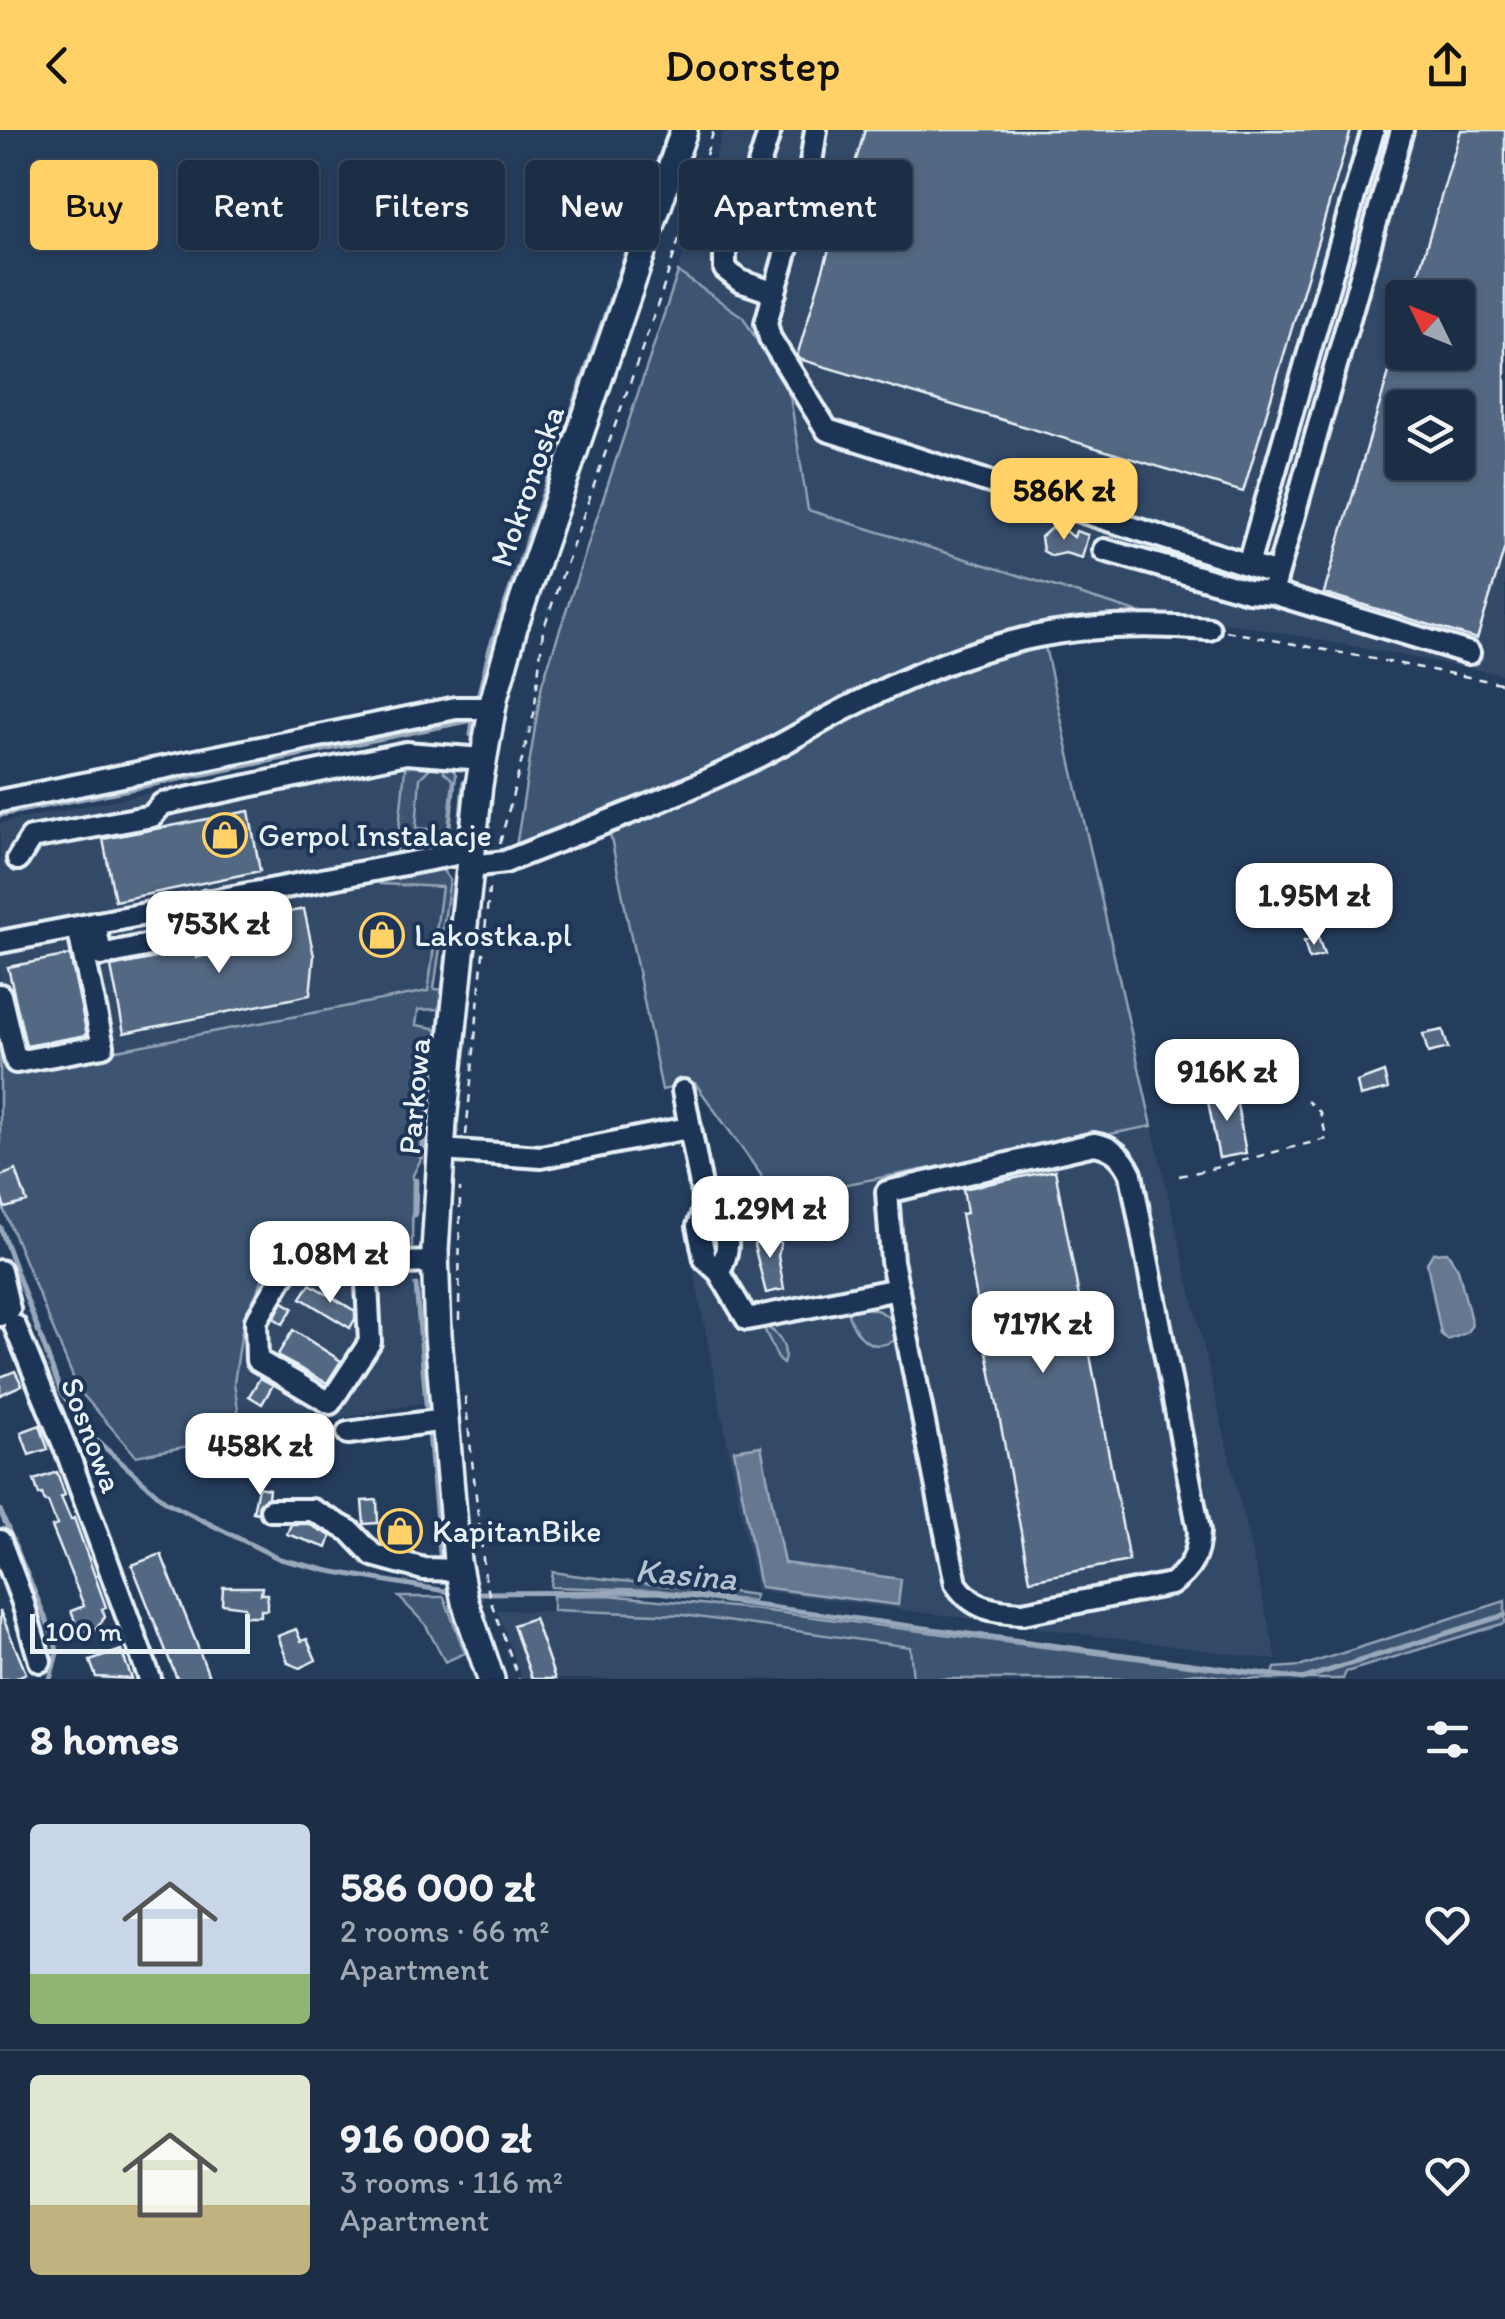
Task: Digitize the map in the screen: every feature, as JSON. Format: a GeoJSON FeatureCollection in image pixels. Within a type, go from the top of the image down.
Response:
{"type":"FeatureCollection","features":[{"type":"Feature","properties":{"kind":"main road","name":"Mokronoska"},"geometry":{"type":"LineString","coordinates":[[476,864],[483,759],[492,708],[539,547],[684,130]]}},
{"type":"Feature","properties":{"kind":"main road","name":"Parkowa"},"geometry":{"type":"LineString","coordinates":[[476,864],[442,1150],[435,1262],[460,1581],[491,1679]]}},
{"type":"Feature","properties":{"kind":"street"},"geometry":{"type":"LineString","coordinates":[[770,130],[736,235],[726,248],[725,268],[740,281],[775,292]]}},
{"type":"Feature","properties":{"kind":"street"},"geometry":{"type":"LineString","coordinates":[[816,130],[767,330],[827,430],[1248,565],[1274,583],[1469,653]]}},
{"type":"Feature","properties":{"kind":"street"},"geometry":{"type":"LineString","coordinates":[[1248,565],[1373,130]]}},
{"type":"Feature","properties":{"kind":"street"},"geometry":{"type":"LineString","coordinates":[[1274,583],[1402,130]]}},
{"type":"Feature","properties":{"kind":"street"},"geometry":{"type":"LineString","coordinates":[[1104,550],[1248,592],[1274,583]]}},
{"type":"Feature","properties":{"kind":"street"},"geometry":{"type":"LineString","coordinates":[[0,942],[207,901],[476,864],[716,776],[869,697],[969,654],[1055,631],[1100,625],[1209,629]]}},
{"type":"Feature","properties":{"kind":"street"},"geometry":{"type":"LineString","coordinates":[[0,801],[456,708],[492,708]]}},
{"type":"Feature","properties":{"kind":"street"},"geometry":{"type":"LineString","coordinates":[[18,859],[31,838],[152,816],[162,804],[406,753],[483,759]]}},
{"type":"Feature","properties":{"kind":"street"},"geometry":{"type":"LineString","coordinates":[[87,925],[102,955],[214,932],[207,901]]}},
{"type":"Feature","properties":{"kind":"street"},"geometry":{"type":"LineString","coordinates":[[0,995],[16,1062],[103,1046],[87,925]]}},
{"type":"Feature","properties":{"kind":"street"},"geometry":{"type":"LineString","coordinates":[[682,1091],[704,1207],[724,1225],[728,1252],[718,1272],[746,1319],[898,1289]]}},
{"type":"Feature","properties":{"kind":"street"},"geometry":{"type":"LineString","coordinates":[[442,1150],[540,1156],[688,1128]]}},
{"type":"Feature","properties":{"kind":"street"},"geometry":{"type":"LineString","coordinates":[[1094,1144],[1117,1153],[1132,1174],[1199,1532],[1194,1560],[1185,1574],[1172,1584],[1023,1612],[978,1607],[963,1594],[951,1564],[898,1289],[887,1192],[1094,1144]]}},
{"type":"Feature","properties":{"kind":"street"},"geometry":{"type":"LineString","coordinates":[[366,1264],[370,1342],[330,1403],[257,1360],[256,1321],[288,1266],[435,1262]]}},
{"type":"Feature","properties":{"kind":"street","name":"Sosnowa"},"geometry":{"type":"LineString","coordinates":[[0,1271],[8,1317],[69,1456],[150,1679]]}},
{"type":"Feature","properties":{"kind":"street"},"geometry":{"type":"LineString","coordinates":[[348,1433],[445,1420]]}},
{"type":"Feature","properties":{"kind":"street"},"geometry":{"type":"LineString","coordinates":[[271,1510],[312,1510],[350,1530],[373,1555],[460,1581]]}},
{"type":"Feature","properties":{"kind":"street"},"geometry":{"type":"LineString","coordinates":[[0,1541],[40,1661]]}},
{"type":"Feature","properties":{"kind":"path"},"geometry":{"type":"LineString","coordinates":[[466,1138],[476,864],[506,829],[534,714],[543,630],[662,292],[714,130]]}},
{"type":"Feature","properties":{"kind":"path"},"geometry":{"type":"LineString","coordinates":[[1209,629],[1505,684]]}},
{"type":"Feature","properties":{"kind":"path"},"geometry":{"type":"LineString","coordinates":[[1179,1176],[1240,1164],[1327,1138],[1320,1112],[1307,1102]]}},
{"type":"Feature","properties":{"kind":"path"},"geometry":{"type":"LineString","coordinates":[[459,1332],[460,1178]]}},
{"type":"Feature","properties":{"kind":"path"},"geometry":{"type":"LineString","coordinates":[[464,1388],[485,1577],[519,1679]]}},
{"type":"Feature","properties":{"kind":"shaded area"},"geometry":{"type":"Polygon","coordinates":[[[724,130],[1505,130],[1505,675],[1240,625],[1140,613],[808,510],[790,396],[743,317],[678,272],[685,250],[912,250],[912,160],[714,160],[724,130]]]}},
{"type":"Feature","properties":{"kind":"shaded area"},"geometry":{"type":"Polygon","coordinates":[[[678,272],[743,317],[790,396],[808,510],[1140,613],[1061,623],[515,853],[542,684],[678,272]]]}},
{"type":"Feature","properties":{"kind":"shaded area"},"geometry":{"type":"Polygon","coordinates":[[[1044,642],[1152,1126],[763,1200],[761,1175],[695,1083],[662,1090],[609,828],[951,666],[1044,642]]]}},
{"type":"Feature","properties":{"kind":"shaded area","name":"Gerpol Instalacje"},"geometry":{"type":"Polygon","coordinates":[[[425,738],[423,762],[442,764],[456,775],[448,847],[0,935],[0,823],[425,738]]]}},
{"type":"Feature","properties":{"kind":"shaded area"},"geometry":{"type":"Polygon","coordinates":[[[406,759],[434,764],[420,778],[416,828],[448,831],[453,780],[442,764],[456,775],[448,847],[396,857],[406,759]]]}},
{"type":"Feature","properties":{"kind":"shaded area"},"geometry":{"type":"Polygon","coordinates":[[[438,864],[450,880],[434,989],[448,990],[438,1009],[418,1010],[416,1025],[434,1028],[440,1037],[436,1097],[424,1153],[413,1175],[412,1247],[281,1236],[243,1324],[234,1383],[242,1436],[136,1456],[78,1389],[0,1201],[0,1038],[7,1071],[428,991],[442,887],[380,884],[376,879],[438,864]]]}},
{"type":"Feature","properties":{"kind":"shaded area"},"geometry":{"type":"Polygon","coordinates":[[[376,879],[380,884],[442,887],[428,991],[7,1072],[0,1038],[0,951],[376,879]]]}},
{"type":"Feature","properties":{"kind":"shaded area"},"geometry":{"type":"Polygon","coordinates":[[[1152,1126],[1277,1660],[756,1590],[687,1236],[740,1226],[763,1200],[1152,1126]]]}},
{"type":"Feature","properties":{"kind":"shaded area"},"geometry":{"type":"Polygon","coordinates":[[[281,1235],[412,1247],[422,1403],[242,1436],[234,1383],[243,1324],[281,1235]]]}},
{"type":"Feature","properties":{"kind":"shaded area"},"geometry":{"type":"Polygon","coordinates":[[[1447,1252],[1458,1269],[1472,1325],[1466,1333],[1448,1340],[1441,1334],[1427,1263],[1433,1253],[1447,1252]]]}},
{"type":"Feature","properties":{"kind":"shaded area"},"geometry":{"type":"Polygon","coordinates":[[[852,1309],[888,1316],[895,1324],[895,1340],[878,1345],[860,1336],[848,1315],[852,1309]]]}},
{"type":"Feature","properties":{"kind":"shaded area"},"geometry":{"type":"Polygon","coordinates":[[[763,1326],[781,1341],[785,1352],[783,1364],[779,1361],[763,1326]]]}},
{"type":"Feature","properties":{"kind":"shaded area"},"geometry":{"type":"Polygon","coordinates":[[[761,1446],[784,1563],[901,1579],[898,1605],[760,1587],[734,1450],[761,1446]]]}},
{"type":"Feature","properties":{"kind":"shaded area"},"geometry":{"type":"Polygon","coordinates":[[[553,1572],[755,1595],[753,1601],[656,1590],[551,1587],[553,1572]]]}},
{"type":"Feature","properties":{"kind":"shaded area"},"geometry":{"type":"Polygon","coordinates":[[[607,1595],[752,1609],[1272,1677],[1275,1668],[1302,1666],[1505,1601],[1505,1623],[1346,1672],[1343,1679],[1235,1679],[1196,1673],[1157,1679],[913,1679],[910,1647],[683,1615],[553,1610],[553,1596],[607,1595]]]}},
{"type":"Feature","properties":{"kind":"shaded area"},"geometry":{"type":"Polygon","coordinates":[[[399,1597],[444,1597],[465,1653],[445,1662],[425,1624],[399,1597]]]}},
{"type":"Feature","properties":{"kind":"shaded area"},"geometry":{"type":"Polygon","coordinates":[[[497,1610],[682,1615],[910,1647],[913,1679],[522,1679],[497,1610]]]}},
{"type":"Feature","properties":{"kind":"building"},"geometry":{"type":"Polygon","coordinates":[[[865,130],[1351,130],[1243,492],[799,359],[829,250],[912,250],[912,160],[856,160],[865,130]]]}},
{"type":"Feature","properties":{"kind":"building"},"geometry":{"type":"Polygon","coordinates":[[[1461,130],[1505,130],[1505,547],[1477,639],[1324,593],[1390,370],[1475,370],[1475,280],[1416,280],[1461,130]]]}},
{"type":"Feature","properties":{"kind":"building"},"geometry":{"type":"Polygon","coordinates":[[[1051,528],[1060,528],[1074,537],[1076,531],[1088,535],[1082,558],[1065,553],[1052,556],[1043,551],[1041,537],[1051,528]]]}},
{"type":"Feature","properties":{"kind":"building"},"geometry":{"type":"Polygon","coordinates":[[[249,811],[260,871],[115,901],[103,839],[249,811]]]}},
{"type":"Feature","properties":{"kind":"building"},"geometry":{"type":"Polygon","coordinates":[[[304,909],[314,956],[310,995],[124,1033],[111,967],[195,950],[196,958],[244,946],[239,922],[304,909]]]}},
{"type":"Feature","properties":{"kind":"building"},"geometry":{"type":"Polygon","coordinates":[[[1318,937],[1324,955],[1309,959],[1304,941],[1318,937]]]}},
{"type":"Feature","properties":{"kind":"building"},"geometry":{"type":"Polygon","coordinates":[[[70,955],[87,1035],[26,1046],[8,967],[70,955]]]}},
{"type":"Feature","properties":{"kind":"building"},"geometry":{"type":"Polygon","coordinates":[[[1443,1030],[1448,1048],[1428,1053],[1423,1034],[1443,1030]]]}},
{"type":"Feature","properties":{"kind":"building"},"geometry":{"type":"Polygon","coordinates":[[[1384,1072],[1388,1089],[1360,1096],[1357,1082],[1384,1072]]]}},
{"type":"Feature","properties":{"kind":"building"},"geometry":{"type":"Polygon","coordinates":[[[1234,1088],[1246,1153],[1219,1158],[1207,1096],[1221,1098],[1220,1091],[1234,1088]]]}},
{"type":"Feature","properties":{"kind":"building"},"geometry":{"type":"Polygon","coordinates":[[[16,1170],[27,1202],[5,1208],[0,1176],[16,1170]]]}},
{"type":"Feature","properties":{"kind":"building"},"geometry":{"type":"Polygon","coordinates":[[[1055,1170],[1129,1561],[1030,1580],[961,1214],[967,1213],[963,1189],[1055,1170]]]}},
{"type":"Feature","properties":{"kind":"building"},"geometry":{"type":"Polygon","coordinates":[[[770,1232],[781,1244],[778,1256],[784,1289],[766,1293],[754,1245],[761,1234],[770,1232]]]}},
{"type":"Feature","properties":{"kind":"building"},"geometry":{"type":"Polygon","coordinates":[[[310,1284],[355,1311],[350,1328],[301,1298],[310,1284]]]}},
{"type":"Feature","properties":{"kind":"building"},"geometry":{"type":"Polygon","coordinates":[[[283,1302],[293,1308],[283,1324],[274,1318],[283,1302]]]}},
{"type":"Feature","properties":{"kind":"building"},"geometry":{"type":"Polygon","coordinates":[[[293,1330],[341,1361],[327,1383],[277,1356],[293,1330]]]}},
{"type":"Feature","properties":{"kind":"building"},"geometry":{"type":"Polygon","coordinates":[[[15,1371],[22,1385],[0,1395],[0,1377],[15,1371]]]}},
{"type":"Feature","properties":{"kind":"building"},"geometry":{"type":"Polygon","coordinates":[[[260,1378],[273,1385],[262,1404],[249,1396],[260,1378]]]}},
{"type":"Feature","properties":{"kind":"building"},"geometry":{"type":"Polygon","coordinates":[[[40,1425],[48,1449],[29,1455],[21,1432],[40,1425]]]}},
{"type":"Feature","properties":{"kind":"building"},"geometry":{"type":"Polygon","coordinates":[[[57,1472],[65,1495],[61,1497],[71,1520],[74,1518],[106,1607],[102,1609],[105,1617],[93,1633],[78,1629],[71,1611],[84,1606],[52,1527],[57,1525],[48,1502],[39,1495],[34,1480],[57,1472]]]}},
{"type":"Feature","properties":{"kind":"building"},"geometry":{"type":"Polygon","coordinates":[[[258,1487],[269,1489],[258,1513],[253,1512],[258,1487]]]}},
{"type":"Feature","properties":{"kind":"building"},"geometry":{"type":"Polygon","coordinates":[[[377,1500],[378,1523],[364,1524],[362,1501],[377,1500]]]}},
{"type":"Feature","properties":{"kind":"building"},"geometry":{"type":"Polygon","coordinates":[[[406,1523],[407,1536],[390,1538],[389,1524],[406,1523]]]}},
{"type":"Feature","properties":{"kind":"building"},"geometry":{"type":"Polygon","coordinates":[[[291,1524],[308,1524],[331,1536],[327,1548],[287,1534],[291,1524]]]}},
{"type":"Feature","properties":{"kind":"building"},"geometry":{"type":"Polygon","coordinates":[[[161,1554],[210,1679],[177,1679],[132,1565],[161,1554]]]}},
{"type":"Feature","properties":{"kind":"building"},"geometry":{"type":"Polygon","coordinates":[[[223,1587],[262,1587],[261,1594],[267,1594],[267,1610],[261,1610],[261,1616],[245,1616],[245,1607],[222,1604],[223,1587]]]}},
{"type":"Feature","properties":{"kind":"building"},"geometry":{"type":"Polygon","coordinates":[[[0,1611],[26,1673],[14,1679],[0,1679],[0,1611]]]}},
{"type":"Feature","properties":{"kind":"building"},"geometry":{"type":"Polygon","coordinates":[[[534,1618],[555,1679],[532,1679],[513,1625],[534,1618]]]}},
{"type":"Feature","properties":{"kind":"building"},"geometry":{"type":"Polygon","coordinates":[[[296,1629],[301,1641],[307,1639],[316,1660],[300,1668],[288,1663],[278,1636],[296,1629]]]}},
{"type":"Feature","properties":{"kind":"building"},"geometry":{"type":"Polygon","coordinates":[[[121,1650],[132,1679],[96,1677],[90,1661],[121,1650]]]}},
{"type":"Feature","properties":{"kind":"waterway"},"geometry":{"type":"LineString","coordinates":[[478,697],[490,648],[669,130]]}},
{"type":"Feature","properties":{"kind":"waterway"},"geometry":{"type":"LineString","coordinates":[[0,815],[473,720],[474,716]]}},
{"type":"Feature","properties":{"kind":"waterway"},"geometry":{"type":"LineString","coordinates":[[471,735],[473,720]]}},
{"type":"Feature","properties":{"kind":"waterway"},"geometry":{"type":"LineString","coordinates":[[460,829],[464,782]]}},
{"type":"Feature","properties":{"kind":"waterway"},"geometry":{"type":"LineString","coordinates":[[420,1156],[433,1084],[454,885]]}},
{"type":"Feature","properties":{"kind":"waterway"},"geometry":{"type":"LineString","coordinates":[[415,1215],[416,1180]]}},
{"type":"Feature","properties":{"kind":"waterway","name":"Kasina"},"geometry":{"type":"LineString","coordinates":[[0,1227],[61,1392],[94,1438],[166,1502],[280,1559],[457,1593]]}},
{"type":"Feature","properties":{"kind":"waterway"},"geometry":{"type":"LineString","coordinates":[[416,1285],[427,1415]]}},
{"type":"Feature","properties":{"kind":"waterway"},"geometry":{"type":"LineString","coordinates":[[429,1432],[441,1564]]}},
{"type":"Feature","properties":{"kind":"waterway"},"geometry":{"type":"LineString","coordinates":[[0,1510],[55,1641],[57,1653],[50,1679]]}},
{"type":"Feature","properties":{"kind":"waterway","name":"Kasina"},"geometry":{"type":"LineString","coordinates":[[473,1593],[658,1592],[1303,1679]]}},
{"type":"Feature","properties":{"kind":"waterway"},"geometry":{"type":"LineString","coordinates":[[1302,1679],[1505,1615]]}},
{"type":"Feature","properties":{"kind":"place","name":"Gerpol Instalacje"},"geometry":{"type":"Point","coordinates":[225,835]}},
{"type":"Feature","properties":{"kind":"place","name":"Lakostka.pl"},"geometry":{"type":"Point","coordinates":[382,935]}},
{"type":"Feature","properties":{"kind":"place","name":"KapitanBike"},"geometry":{"type":"Point","coordinates":[400,1531]}}]}
